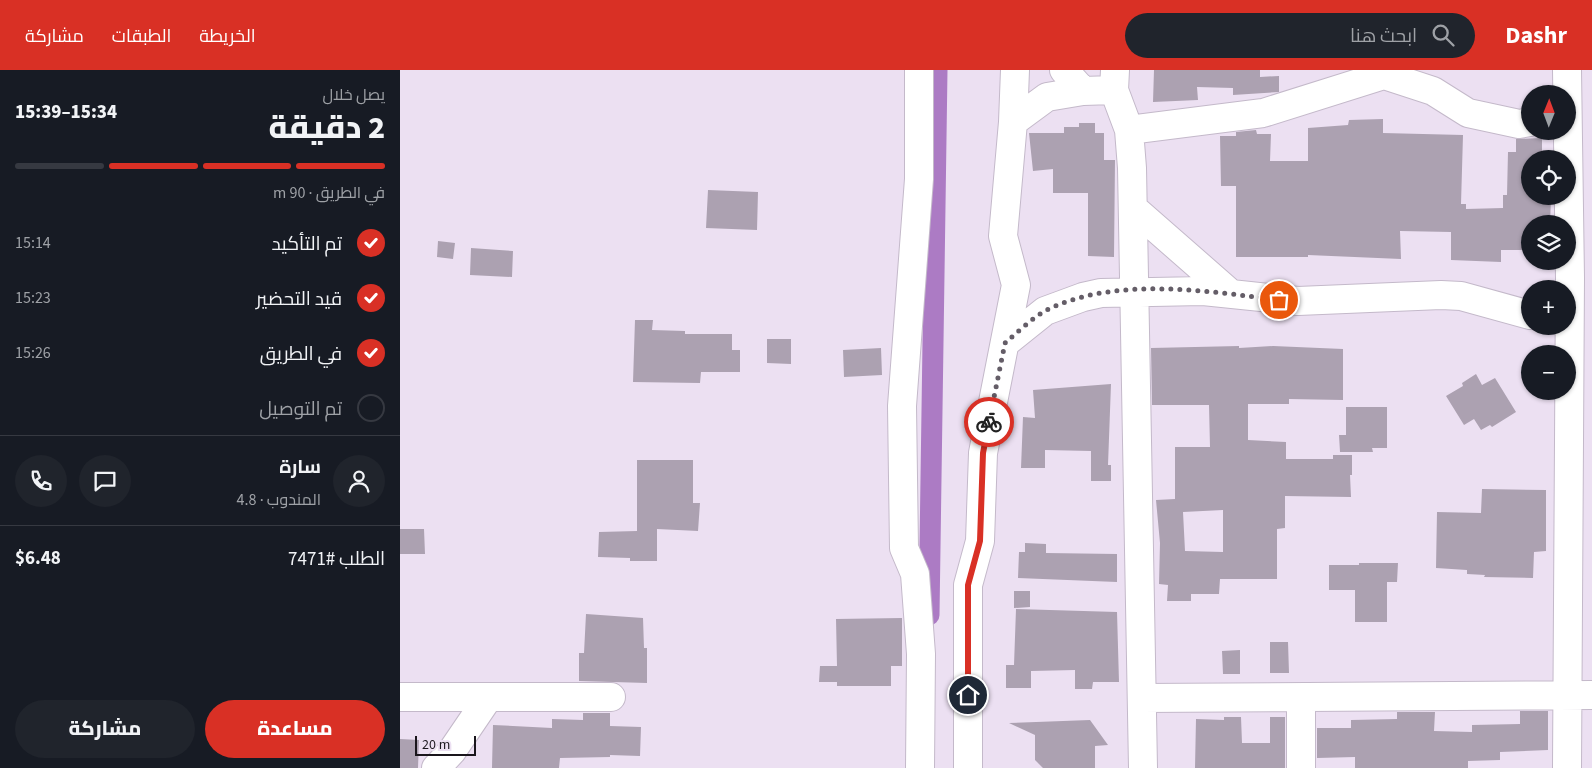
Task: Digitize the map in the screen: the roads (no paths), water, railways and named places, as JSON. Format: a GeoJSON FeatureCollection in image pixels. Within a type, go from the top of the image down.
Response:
{"type":"FeatureCollection","features":[{"type":"Feature","properties":{"kind":"street"},"geometry":{"type":"LineString","coordinates":[[919,70],[919,179],[902,406],[904,548],[915,574],[921,654],[920,768]]}},
{"type":"Feature","properties":{"kind":"street"},"geometry":{"type":"LineString","coordinates":[[968,768],[968,585],[980,541],[983,453],[1016,285],[1003,236],[1013,122],[1015,70]]}},
{"type":"Feature","properties":{"kind":"street"},"geometry":{"type":"LineString","coordinates":[[1064,70],[1083,91]]}},
{"type":"Feature","properties":{"kind":"street"},"geometry":{"type":"LineString","coordinates":[[1567,70],[1567,85]]}},
{"type":"Feature","properties":{"kind":"street"},"geometry":{"type":"LineString","coordinates":[[1128,130],[1263,113],[1384,72],[1433,91],[1468,113],[1521,124]]}},
{"type":"Feature","properties":{"kind":"street"},"geometry":{"type":"LineString","coordinates":[[1013,122],[1047,97],[1083,91],[1114,80],[1128,130],[1133,208],[1135,291],[1143,768]]}},
{"type":"Feature","properties":{"kind":"street"},"geometry":{"type":"LineString","coordinates":[[1576,114],[1592,113]]}},
{"type":"Feature","properties":{"kind":"street"},"geometry":{"type":"LineString","coordinates":[[1568,140],[1570,280]]}},
{"type":"Feature","properties":{"kind":"street"},"geometry":{"type":"LineString","coordinates":[[1133,208],[1230,293]]}},
{"type":"Feature","properties":{"kind":"street"},"geometry":{"type":"LineString","coordinates":[[1005,343],[1045,311],[1101,293],[1135,291],[1230,293],[1298,301],[1384,295],[1441,295],[1461,296],[1521,313]]}},
{"type":"Feature","properties":{"kind":"street"},"geometry":{"type":"LineString","coordinates":[[1576,326],[1592,326]]}},
{"type":"Feature","properties":{"kind":"street"},"geometry":{"type":"LineString","coordinates":[[1567,768],[1579,695],[1568,335]]}},
{"type":"Feature","properties":{"kind":"street"},"geometry":{"type":"LineString","coordinates":[[1142,698],[1302,699],[1579,695]]}},
{"type":"Feature","properties":{"kind":"street"},"geometry":{"type":"LineString","coordinates":[[400,697],[611,697]]}},
{"type":"Feature","properties":{"kind":"street"},"geometry":{"type":"LineString","coordinates":[[436,768],[452,751],[488,698]]}},
{"type":"Feature","properties":{"kind":"street"},"geometry":{"type":"LineString","coordinates":[[1301,768],[1302,699]]}},
{"type":"Feature","properties":{"kind":"waterway"},"geometry":{"type":"LineString","coordinates":[[929,615],[937,70]]}}]}
